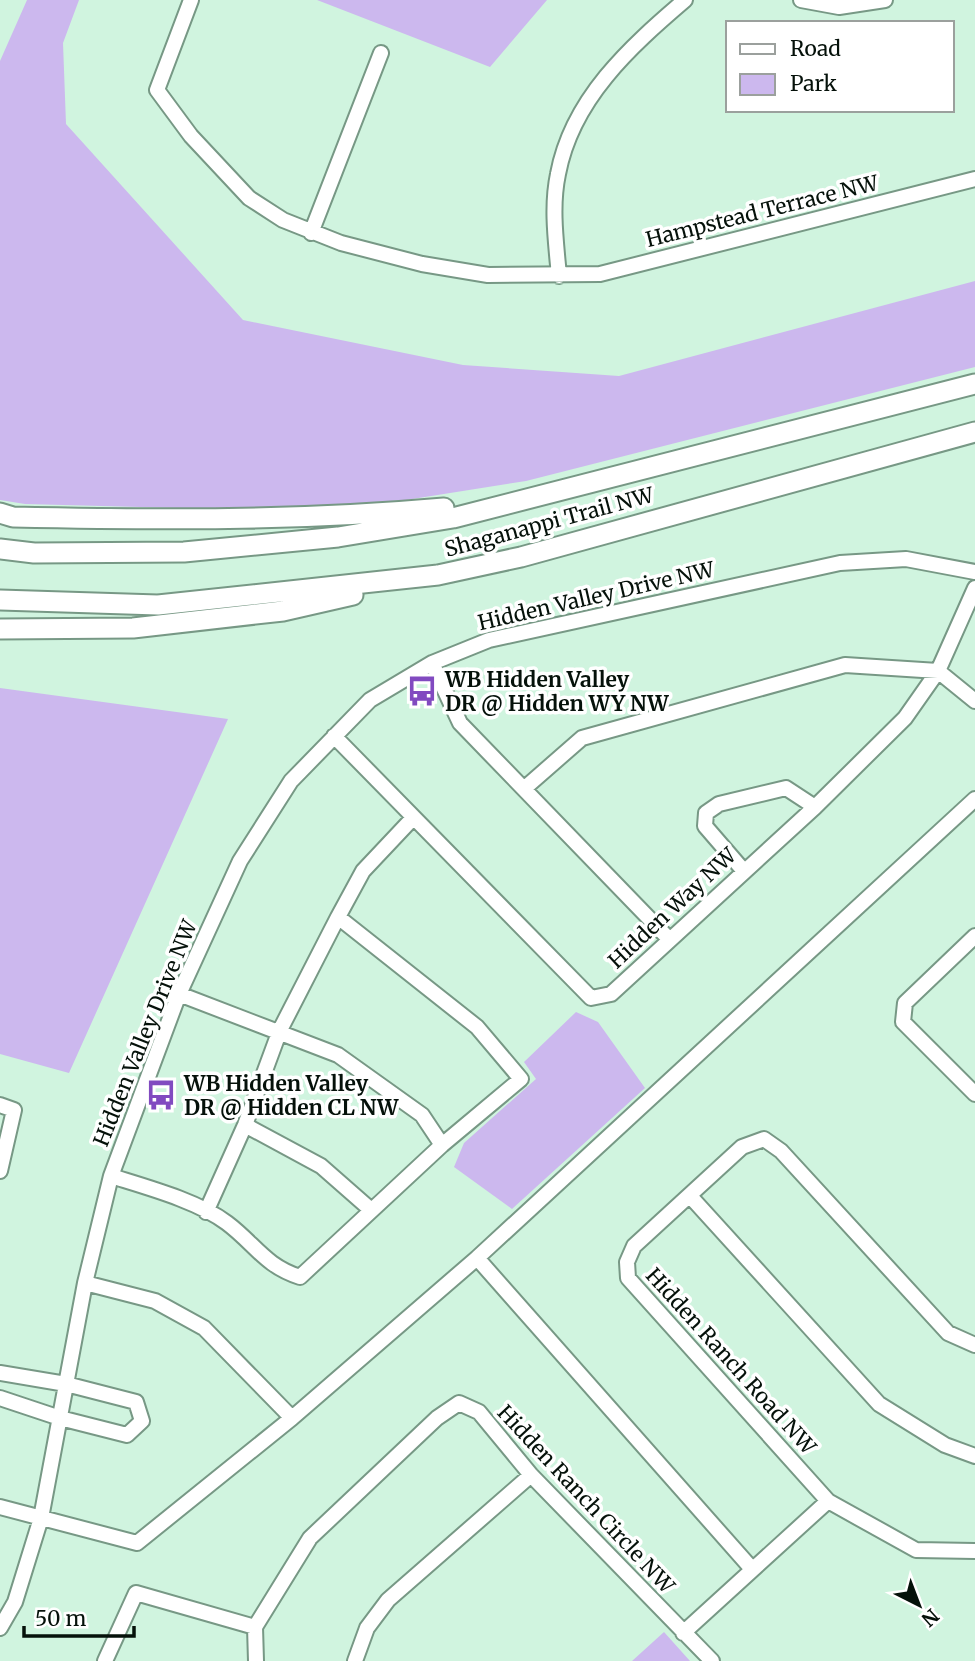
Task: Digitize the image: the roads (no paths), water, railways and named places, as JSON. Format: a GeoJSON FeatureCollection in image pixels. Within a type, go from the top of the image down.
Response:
{"type":"FeatureCollection","features":[{"type":"Feature","properties":{"kind":"main road","name":"Shaganappi Trail NW"},"geometry":{"type":"LineString","coordinates":[[0,552],[184,552],[338,537],[453,518],[532,500],[975,384]]}},
{"type":"Feature","properties":{"kind":"main road","name":"Shaganappi Trail NW"},"geometry":{"type":"LineString","coordinates":[[0,600],[159,605],[438,575],[521,557],[975,432]]}},
{"type":"Feature","properties":{"kind":"main road"},"geometry":{"type":"LineString","coordinates":[[0,513],[13,517],[197,521],[342,517],[532,500]]}},
{"type":"Feature","properties":{"kind":"main road"},"geometry":{"type":"LineString","coordinates":[[0,629],[133,628],[283,611],[438,575]]}},
{"type":"Feature","properties":{"kind":"street","name":"Hampstead Terrace NW"},"geometry":{"type":"LineString","coordinates":[[191,0],[157,90],[191,136],[249,198],[283,220],[311,233],[422,264],[488,275],[600,274],[975,179]]}},
{"type":"Feature","properties":{"kind":"street"},"geometry":{"type":"LineString","coordinates":[[559,276],[554,217],[558,174],[576,118],[612,67],[685,0]]}},
{"type":"Feature","properties":{"kind":"street"},"geometry":{"type":"LineString","coordinates":[[801,0],[839,7],[885,0]]}},
{"type":"Feature","properties":{"kind":"street"},"geometry":{"type":"LineString","coordinates":[[311,233],[381,52]]}},
{"type":"Feature","properties":{"kind":"street","name":"Hidden Valley Drive NW"},"geometry":{"type":"LineString","coordinates":[[0,1628],[15,1602],[41,1518],[85,1283],[111,1176],[178,994],[240,862],[291,781],[370,700],[432,663],[489,640],[840,563],[906,559],[975,572]]}},
{"type":"Feature","properties":{"kind":"street","name":"Hidden Way NW"},"geometry":{"type":"LineString","coordinates":[[334,736],[412,819],[591,998],[611,994],[743,870],[815,807],[905,718],[938,671],[975,588]]}},
{"type":"Feature","properties":{"kind":"street"},"geometry":{"type":"LineString","coordinates":[[432,663],[460,723],[526,788],[670,940]]}},
{"type":"Feature","properties":{"kind":"street"},"geometry":{"type":"LineString","coordinates":[[526,788],[582,738],[845,665],[938,671],[975,701]]}},
{"type":"Feature","properties":{"kind":"street"},"geometry":{"type":"LineString","coordinates":[[743,870],[705,827],[706,813],[719,804],[786,788],[815,807]]}},
{"type":"Feature","properties":{"kind":"street"},"geometry":{"type":"LineString","coordinates":[[0,1507],[137,1543],[292,1418],[477,1258],[975,799]]}},
{"type":"Feature","properties":{"kind":"street"},"geometry":{"type":"LineString","coordinates":[[206,1212],[245,1125],[280,1030],[338,917],[363,870],[412,819]]}},
{"type":"Feature","properties":{"kind":"street"},"geometry":{"type":"LineString","coordinates":[[111,1176],[226,1222],[279,1270],[300,1277],[370,1209],[521,1079],[477,1027],[338,917]]}},
{"type":"Feature","properties":{"kind":"street"},"geometry":{"type":"LineString","coordinates":[[972,946],[905,1003],[903,1022],[975,1094]]}},
{"type":"Feature","properties":{"kind":"street"},"geometry":{"type":"LineString","coordinates":[[178,994],[280,1030],[338,1055],[383,1084],[422,1115],[442,1145]]}},
{"type":"Feature","properties":{"kind":"street"},"geometry":{"type":"LineString","coordinates":[[0,1105],[15,1110],[0,1171]]}},
{"type":"Feature","properties":{"kind":"street"},"geometry":{"type":"LineString","coordinates":[[245,1125],[321,1166],[370,1209]]}},
{"type":"Feature","properties":{"kind":"street","name":"Hidden Ranch Road NW"},"geometry":{"type":"LineString","coordinates":[[828,1501],[628,1278],[627,1262],[634,1246],[742,1147],[764,1139],[781,1151],[948,1333],[975,1345]]}},
{"type":"Feature","properties":{"kind":"street"},"geometry":{"type":"LineString","coordinates":[[690,1196],[879,1404],[945,1445],[975,1456]]}},
{"type":"Feature","properties":{"kind":"street"},"geometry":{"type":"LineString","coordinates":[[477,1258],[752,1569]]}},
{"type":"Feature","properties":{"kind":"street"},"geometry":{"type":"LineString","coordinates":[[85,1283],[155,1301],[204,1328],[292,1418]]}},
{"type":"Feature","properties":{"kind":"street"},"geometry":{"type":"LineString","coordinates":[[0,1373],[66,1384],[136,1402],[142,1421],[127,1435],[60,1419],[0,1398]]}},
{"type":"Feature","properties":{"kind":"street","name":"Hidden Ranch Circle NW"},"geometry":{"type":"LineString","coordinates":[[255,1627],[310,1538],[437,1418],[459,1402],[479,1412],[531,1475],[712,1661]]}},
{"type":"Feature","properties":{"kind":"street"},"geometry":{"type":"LineString","coordinates":[[355,1661],[367,1628],[388,1600],[531,1475]]}},
{"type":"Feature","properties":{"kind":"street"},"geometry":{"type":"LineString","coordinates":[[683,1633],[828,1501],[916,1550],[975,1551]]}},
{"type":"Feature","properties":{"kind":"street"},"geometry":{"type":"LineString","coordinates":[[105,1661],[136,1593],[255,1627],[256,1661]]}},
{"type":"Feature","properties":{"kind":"place","name":"WB Hidden Valley DR @ Hidden WY NW"},"geometry":{"type":"Point","coordinates":[422,691]}},
{"type":"Feature","properties":{"kind":"place","name":"WB Hidden Valley DR @ Hidden CL NW"},"geometry":{"type":"Point","coordinates":[161,1095]}}]}
